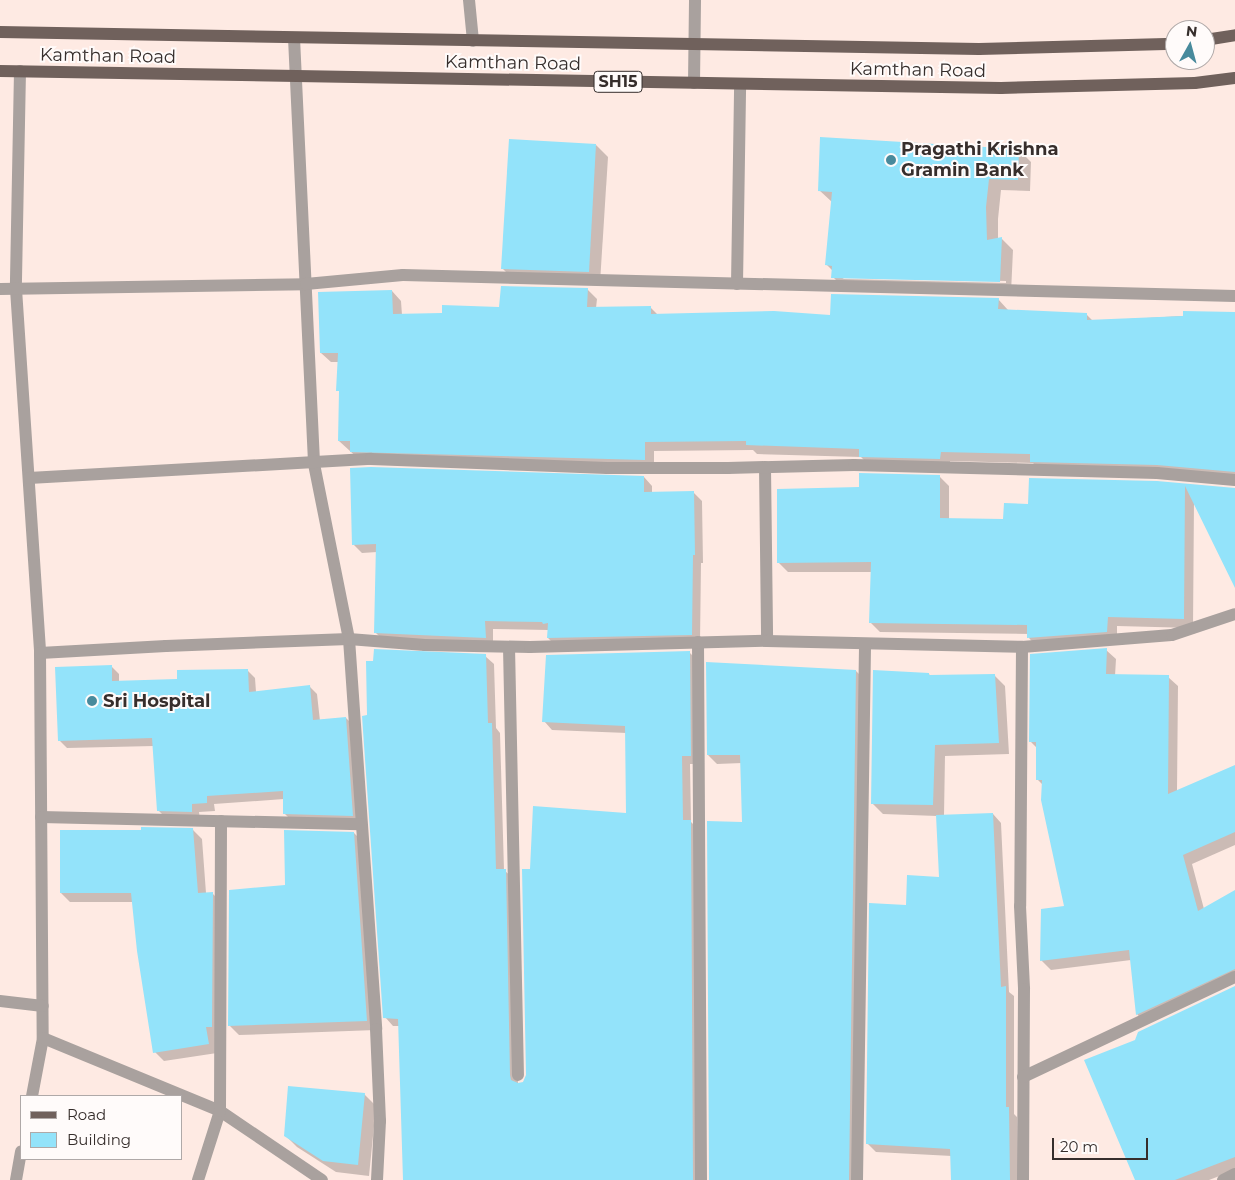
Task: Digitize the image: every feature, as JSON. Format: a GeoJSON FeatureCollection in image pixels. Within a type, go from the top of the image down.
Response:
{"type":"FeatureCollection","features":[{"type":"Feature","properties":{"kind":"main road","name":"Kamthan Road"},"geometry":{"type":"LineString","coordinates":[[0,32],[696,46],[979,49],[1165,44]]}},
{"type":"Feature","properties":{"kind":"main road"},"geometry":{"type":"LineString","coordinates":[[1215,38],[1235,35]]}},
{"type":"Feature","properties":{"kind":"main road","name":"Kamthan Road"},"geometry":{"type":"LineString","coordinates":[[0,71],[1001,88],[1195,84],[1235,78]]}},
{"type":"Feature","properties":{"kind":"street"},"geometry":{"type":"LineString","coordinates":[[469,0],[473,41]]}},
{"type":"Feature","properties":{"kind":"street"},"geometry":{"type":"LineString","coordinates":[[694,83],[696,46],[695,0]]}},
{"type":"Feature","properties":{"kind":"street"},"geometry":{"type":"LineString","coordinates":[[294,38],[314,464],[349,639],[378,1056],[380,1121],[377,1180]]}},
{"type":"Feature","properties":{"kind":"street"},"geometry":{"type":"LineString","coordinates":[[20,71],[16,289],[40,653],[43,1038],[32,1095]]}},
{"type":"Feature","properties":{"kind":"street"},"geometry":{"type":"LineString","coordinates":[[737,284],[740,84]]}},
{"type":"Feature","properties":{"kind":"street"},"geometry":{"type":"LineString","coordinates":[[0,289],[306,284],[403,275],[1235,296]]}},
{"type":"Feature","properties":{"kind":"street"},"geometry":{"type":"LineString","coordinates":[[29,478],[314,464],[371,459],[607,468],[854,465],[1148,473],[1235,480]]}},
{"type":"Feature","properties":{"kind":"street"},"geometry":{"type":"LineString","coordinates":[[765,467],[767,641]]}},
{"type":"Feature","properties":{"kind":"street"},"geometry":{"type":"LineString","coordinates":[[40,653],[349,639],[426,646],[508,647],[767,641],[1022,647],[1172,635],[1235,614]]}},
{"type":"Feature","properties":{"kind":"street"},"geometry":{"type":"LineString","coordinates":[[698,642],[702,1180]]}},
{"type":"Feature","properties":{"kind":"street"},"geometry":{"type":"LineString","coordinates":[[857,1180],[865,644]]}},
{"type":"Feature","properties":{"kind":"street"},"geometry":{"type":"LineString","coordinates":[[508,647],[518,1075]]}},
{"type":"Feature","properties":{"kind":"street"},"geometry":{"type":"LineString","coordinates":[[1022,647],[1020,906],[1024,989],[1023,1180]]}},
{"type":"Feature","properties":{"kind":"street"},"geometry":{"type":"LineString","coordinates":[[41,818],[361,824]]}},
{"type":"Feature","properties":{"kind":"street"},"geometry":{"type":"LineString","coordinates":[[198,1180],[220,1111],[221,821]]}},
{"type":"Feature","properties":{"kind":"street"},"geometry":{"type":"LineString","coordinates":[[1024,1077],[1235,977]]}},
{"type":"Feature","properties":{"kind":"street"},"geometry":{"type":"LineString","coordinates":[[0,1000],[43,1006]]}},
{"type":"Feature","properties":{"kind":"street"},"geometry":{"type":"LineString","coordinates":[[43,1038],[181,1095]]}},
{"type":"Feature","properties":{"kind":"street"},"geometry":{"type":"LineString","coordinates":[[182,1095],[220,1111],[322,1180]]}},
{"type":"Feature","properties":{"kind":"street"},"geometry":{"type":"LineString","coordinates":[[16,1180],[20,1157]]}},
{"type":"Feature","properties":{"kind":"street"},"geometry":{"type":"LineString","coordinates":[[1223,1180],[1235,1174]]}},
{"type":"Feature","properties":{"kind":"building"},"geometry":{"type":"Polygon","coordinates":[[[820,137],[1019,149],[1018,180],[989,179],[986,207],[987,240],[1002,237],[1000,282],[831,278],[832,266],[825,265],[832,192],[818,191],[820,137]]]}},
{"type":"Feature","properties":{"kind":"building"},"geometry":{"type":"Polygon","coordinates":[[[509,139],[596,144],[589,272],[501,269],[509,139]]]}},
{"type":"Feature","properties":{"kind":"building"},"geometry":{"type":"Polygon","coordinates":[[[501,286],[588,288],[587,307],[651,306],[651,314],[774,311],[830,315],[831,294],[999,298],[998,309],[1087,313],[1087,320],[1183,316],[1183,311],[1235,312],[1235,472],[1157,465],[1030,462],[1030,454],[941,452],[940,459],[859,457],[859,449],[746,445],[746,441],[645,442],[645,460],[350,452],[350,441],[338,441],[339,391],[336,391],[338,353],[320,353],[318,292],[392,290],[393,314],[442,313],[442,305],[499,307],[501,286]]]}},
{"type":"Feature","properties":{"kind":"building"},"geometry":{"type":"Polygon","coordinates":[[[371,467],[644,476],[644,492],[694,491],[695,555],[693,555],[692,635],[547,638],[548,623],[485,621],[486,638],[374,633],[376,544],[352,545],[350,468],[371,467]]]}},
{"type":"Feature","properties":{"kind":"building"},"geometry":{"type":"Polygon","coordinates":[[[859,473],[940,475],[940,518],[1003,519],[1004,503],[1028,504],[1029,478],[1157,481],[1235,488],[1235,588],[1185,486],[1184,619],[1108,617],[1107,632],[1027,638],[1027,625],[869,623],[871,562],[777,563],[777,489],[859,487],[859,473]]]}},
{"type":"Feature","properties":{"kind":"building"},"geometry":{"type":"Polygon","coordinates":[[[1107,648],[1106,674],[1169,675],[1168,794],[1235,765],[1235,832],[1183,855],[1198,911],[1235,890],[1235,969],[1136,1015],[1129,950],[1040,961],[1041,909],[1064,906],[1041,800],[1042,780],[1036,780],[1036,742],[1029,742],[1030,654],[1107,648]]]}},
{"type":"Feature","properties":{"kind":"building"},"geometry":{"type":"Polygon","coordinates":[[[374,649],[486,654],[488,723],[492,723],[496,869],[506,869],[510,1075],[511,1080],[518,1083],[523,1082],[526,1075],[522,869],[530,869],[533,806],[626,813],[625,726],[542,722],[546,655],[690,651],[691,756],[682,756],[683,820],[691,820],[693,1180],[403,1180],[398,1019],[383,1018],[362,716],[367,715],[366,661],[373,661],[374,649]]]}},
{"type":"Feature","properties":{"kind":"building"},"geometry":{"type":"Polygon","coordinates":[[[706,662],[856,670],[849,1180],[709,1180],[707,821],[742,822],[740,755],[707,755],[706,662]]]}},
{"type":"Feature","properties":{"kind":"building"},"geometry":{"type":"Polygon","coordinates":[[[112,665],[112,681],[177,679],[177,670],[248,669],[249,692],[310,685],[313,720],[346,717],[353,816],[283,814],[283,791],[207,796],[207,803],[192,804],[192,812],[157,811],[152,738],[58,741],[55,667],[112,665]]]}},
{"type":"Feature","properties":{"kind":"building"},"geometry":{"type":"Polygon","coordinates":[[[873,670],[929,673],[929,675],[995,674],[999,743],[935,745],[933,805],[871,804],[873,670]]]}},
{"type":"Feature","properties":{"kind":"building"},"geometry":{"type":"Polygon","coordinates":[[[993,813],[1001,987],[1006,986],[1006,1107],[1009,1107],[1010,1180],[951,1180],[950,1149],[866,1144],[869,903],[906,905],[907,875],[939,877],[936,815],[993,813]]]}},
{"type":"Feature","properties":{"kind":"building"},"geometry":{"type":"Polygon","coordinates":[[[141,827],[193,828],[198,893],[213,892],[212,1027],[206,1027],[209,1044],[153,1053],[137,951],[131,893],[60,893],[60,830],[141,830],[141,827]]]}},
{"type":"Feature","properties":{"kind":"building"},"geometry":{"type":"Polygon","coordinates":[[[284,830],[354,832],[367,1021],[228,1026],[229,890],[285,885],[284,830]]]}},
{"type":"Feature","properties":{"kind":"building"},"geometry":{"type":"Polygon","coordinates":[[[1235,986],[1235,1157],[1175,1180],[1135,1180],[1084,1060],[1135,1040],[1138,1032],[1235,986]]]}},
{"type":"Feature","properties":{"kind":"building"},"geometry":{"type":"Polygon","coordinates":[[[288,1086],[365,1093],[358,1165],[323,1161],[284,1136],[288,1086]]]}},
{"type":"Feature","properties":{"kind":"place","name":"Pragathi Krishna Gramin Bank"},"geometry":{"type":"Point","coordinates":[891,160]}},
{"type":"Feature","properties":{"kind":"place","name":"Sri Hospital"},"geometry":{"type":"Point","coordinates":[92,701]}}]}
